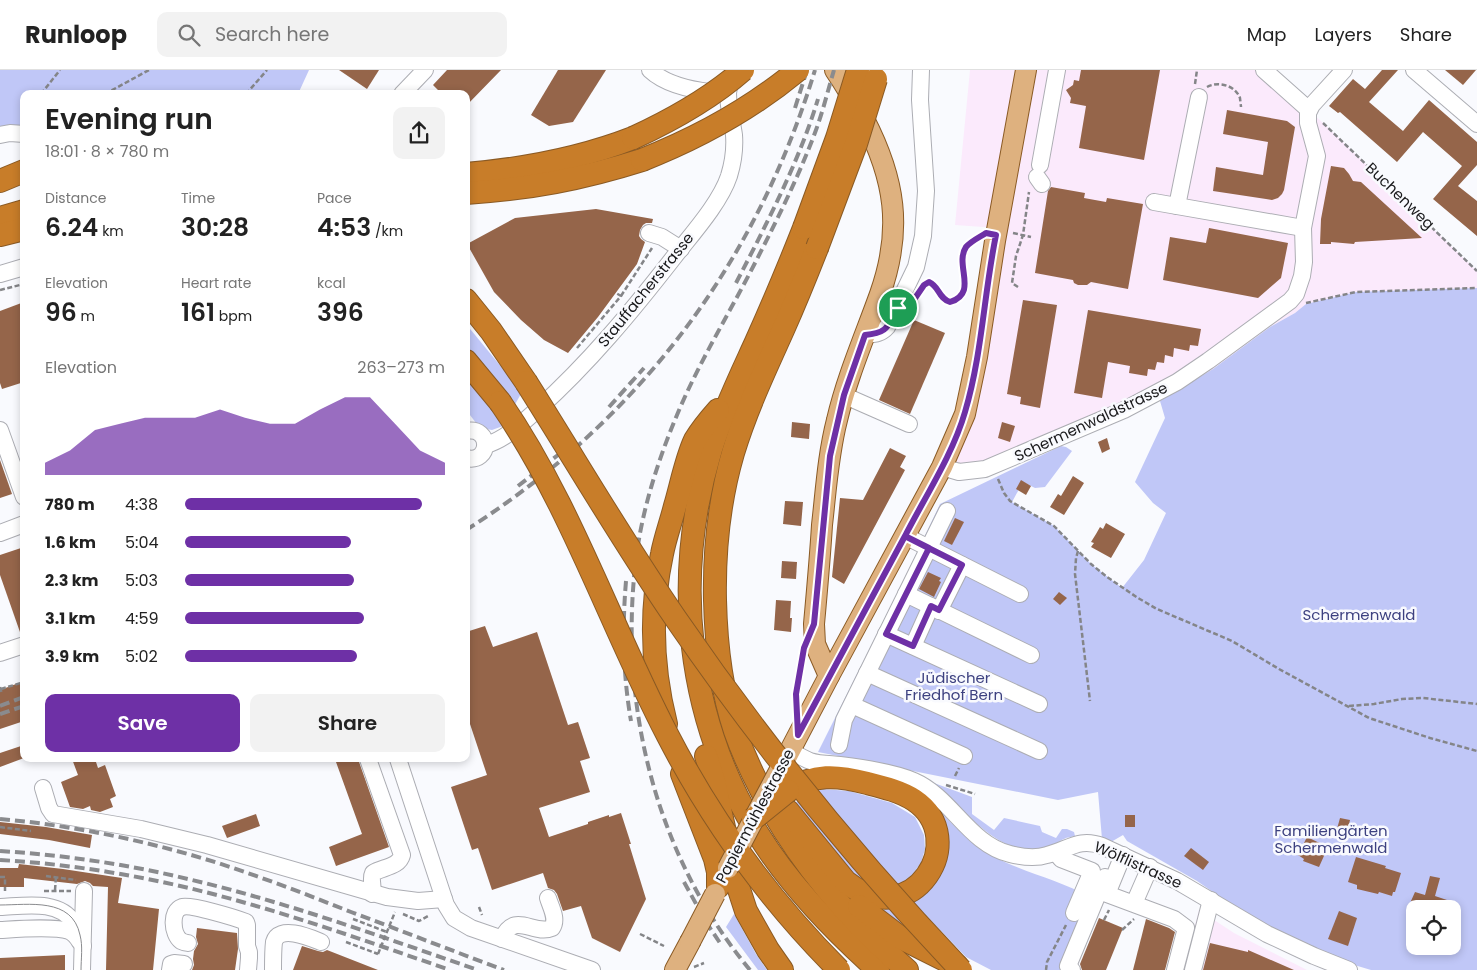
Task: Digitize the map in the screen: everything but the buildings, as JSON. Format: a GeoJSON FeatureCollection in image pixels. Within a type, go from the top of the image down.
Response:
{"type":"FeatureCollection","features":[{"type":"Feature","properties":{"kind":"highway"},"geometry":{"type":"LineString","coordinates":[[470,174],[526,168],[557,162],[633,138],[700,103],[743,70]]}},
{"type":"Feature","properties":{"kind":"highway"},"geometry":{"type":"LineString","coordinates":[[470,193],[562,182],[597,174],[642,160],[692,139],[722,123],[753,104],[798,70]]}},
{"type":"Feature","properties":{"kind":"highway"},"geometry":{"type":"LineString","coordinates":[[870,73],[840,130],[804,228],[776,297],[723,415],[712,447],[702,481],[695,516],[689,585],[689,614],[693,652],[700,689],[713,738],[732,785],[758,834],[789,879],[812,906],[878,970]]}},
{"type":"Feature","properties":{"kind":"highway"},"geometry":{"type":"LineString","coordinates":[[870,73],[856,144],[817,248],[744,421],[733,454],[724,486],[717,532],[714,585],[718,650],[723,686],[733,725],[742,749],[774,816],[808,866],[829,892],[907,970]]}},
{"type":"Feature","properties":{"kind":"highway"},"geometry":{"type":"LineString","coordinates":[[0,181],[20,173]]}},
{"type":"Feature","properties":{"kind":"highway"},"geometry":{"type":"LineString","coordinates":[[0,218],[20,212]]}},
{"type":"Feature","properties":{"kind":"highway"},"geometry":{"type":"LineString","coordinates":[[0,236],[20,230]]}},
{"type":"Feature","properties":{"kind":"highway"},"geometry":{"type":"LineString","coordinates":[[0,250],[20,245]]}},
{"type":"Feature","properties":{"kind":"highway"},"geometry":{"type":"LineString","coordinates":[[470,305],[491,331],[526,382],[639,564],[737,704],[799,785],[842,837],[911,917],[961,970]]}},
{"type":"Feature","properties":{"kind":"highway"},"geometry":{"type":"LineString","coordinates":[[470,366],[500,402],[550,484],[651,704],[700,794],[756,877],[790,918],[839,970]]}},
{"type":"Feature","properties":{"kind":"highway"},"geometry":{"type":"LineString","coordinates":[[720,883],[715,859],[680,769],[662,709],[654,635],[662,551],[695,440],[738,383]]}},
{"type":"Feature","properties":{"kind":"highway"},"geometry":{"type":"LineString","coordinates":[[717,532],[727,582],[732,648],[738,684],[746,716],[770,778],[788,801],[823,855],[855,890],[868,896],[883,898],[902,896],[925,879],[934,865],[937,835],[924,809],[915,801],[902,794],[864,782],[826,777],[809,780],[798,784],[788,801],[753,819]]}},
{"type":"Feature","properties":{"kind":"highway"},"geometry":{"type":"LineString","coordinates":[[693,652],[690,692],[702,743],[714,781],[734,874],[746,911],[768,950],[782,970]]}},
{"type":"Feature","properties":{"kind":"highway"},"geometry":{"type":"LineString","coordinates":[[788,801],[799,835],[840,887],[868,914],[901,938],[966,970]]}},
{"type":"Feature","properties":{"kind":"main road"},"geometry":{"type":"LineString","coordinates":[[829,676],[815,644],[814,624],[828,468],[835,427],[844,395],[890,260],[893,209],[887,175],[876,142],[847,88],[835,70]]}},
{"type":"Feature","properties":{"kind":"main road","name":"Papiermühlestrasse"},"geometry":{"type":"LineString","coordinates":[[675,970],[829,676],[942,468],[965,414],[1026,70]]}},
{"type":"Feature","properties":{"kind":"street"},"geometry":{"type":"LineString","coordinates":[[406,90],[425,70]]}},
{"type":"Feature","properties":{"kind":"street"},"geometry":{"type":"LineString","coordinates":[[650,70],[688,90],[728,94]]}},
{"type":"Feature","properties":{"kind":"street","name":"Stauffacherstrasse"},"geometry":{"type":"LineString","coordinates":[[470,459],[481,456],[486,445],[506,435],[581,369],[681,249],[717,200],[730,173],[733,158],[734,141],[728,94],[733,70]]}},
{"type":"Feature","properties":{"kind":"street"},"geometry":{"type":"LineString","coordinates":[[913,70],[920,100]]}},
{"type":"Feature","properties":{"kind":"street"},"geometry":{"type":"LineString","coordinates":[[865,335],[879,334],[888,326],[916,267],[924,236],[926,191],[920,100],[921,70]]}},
{"type":"Feature","properties":{"kind":"street"},"geometry":{"type":"LineString","coordinates":[[1039,175],[1057,70]]}},
{"type":"Feature","properties":{"kind":"street"},"geometry":{"type":"LineString","coordinates":[[1264,70],[1309,110],[1344,70]]}},
{"type":"Feature","properties":{"kind":"street"},"geometry":{"type":"LineString","coordinates":[[1415,76],[1477,124]]}},
{"type":"Feature","properties":{"kind":"street"},"geometry":{"type":"LineString","coordinates":[[1177,206],[1199,97]]}},
{"type":"Feature","properties":{"kind":"street","name":"Schermenwaldstrasse"},"geometry":{"type":"LineString","coordinates":[[942,468],[959,472],[993,466],[1124,410],[1170,386],[1208,362],[1283,306],[1296,294],[1302,276],[1304,262],[1303,228],[1317,156],[1308,124],[1309,110]]}},
{"type":"Feature","properties":{"kind":"street"},"geometry":{"type":"LineString","coordinates":[[0,135],[20,134]]}},
{"type":"Feature","properties":{"kind":"street"},"geometry":{"type":"LineString","coordinates":[[1154,202],[1303,228]]}},
{"type":"Feature","properties":{"kind":"street"},"geometry":{"type":"LineString","coordinates":[[654,235],[681,249]]}},
{"type":"Feature","properties":{"kind":"street"},"geometry":{"type":"LineString","coordinates":[[1,283],[20,270]]}},
{"type":"Feature","properties":{"kind":"street"},"geometry":{"type":"LineString","coordinates":[[844,395],[909,424]]}},
{"type":"Feature","properties":{"kind":"street"},"geometry":{"type":"LineString","coordinates":[[0,430],[20,486]]}},
{"type":"Feature","properties":{"kind":"street"},"geometry":{"type":"LineString","coordinates":[[470,430],[478,431],[484,437],[486,445]]}},
{"type":"Feature","properties":{"kind":"street"},"geometry":{"type":"LineString","coordinates":[[839,745],[844,720],[947,511]]}},
{"type":"Feature","properties":{"kind":"street"},"geometry":{"type":"LineString","coordinates":[[0,533],[20,526]]}},
{"type":"Feature","properties":{"kind":"street"},"geometry":{"type":"LineString","coordinates":[[905,536],[1020,594]]}},
{"type":"Feature","properties":{"kind":"street"},"geometry":{"type":"LineString","coordinates":[[913,646],[962,565]]}},
{"type":"Feature","properties":{"kind":"street"},"geometry":{"type":"LineString","coordinates":[[906,594],[1031,655]]}},
{"type":"Feature","properties":{"kind":"street"},"geometry":{"type":"LineString","coordinates":[[886,634],[1039,704]]}},
{"type":"Feature","properties":{"kind":"street"},"geometry":{"type":"LineString","coordinates":[[0,653],[20,646]]}},
{"type":"Feature","properties":{"kind":"street"},"geometry":{"type":"LineString","coordinates":[[867,673],[1040,751]]}},
{"type":"Feature","properties":{"kind":"street"},"geometry":{"type":"LineString","coordinates":[[852,705],[964,756]]}},
{"type":"Feature","properties":{"kind":"street","name":"Wölflistrasse"},"geometry":{"type":"LineString","coordinates":[[787,756],[811,762],[856,767],[914,781],[933,792],[978,836],[1004,852],[1031,857],[1046,856],[1084,842],[1098,844],[1150,868],[1211,900],[1267,934],[1349,970]]}},
{"type":"Feature","properties":{"kind":"street"},"geometry":{"type":"LineString","coordinates":[[369,762],[402,855],[401,860],[397,863],[373,873],[374,884],[372,894]]}},
{"type":"Feature","properties":{"kind":"street"},"geometry":{"type":"LineString","coordinates":[[399,762],[449,912],[456,920],[471,928],[592,970]]}},
{"type":"Feature","properties":{"kind":"street"},"geometry":{"type":"LineString","coordinates":[[43,788],[52,814],[141,829],[207,845],[372,894],[418,901],[444,898]]}},
{"type":"Feature","properties":{"kind":"street"},"geometry":{"type":"LineString","coordinates":[[1056,853],[1061,859],[1092,871],[1074,913]]}},
{"type":"Feature","properties":{"kind":"street"},"geometry":{"type":"LineString","coordinates":[[1072,970],[1068,966],[1119,854]]}},
{"type":"Feature","properties":{"kind":"street"},"geometry":{"type":"LineString","coordinates":[[1119,854],[1107,894],[1174,919],[1186,928],[1175,970]]}},
{"type":"Feature","properties":{"kind":"street"},"geometry":{"type":"LineString","coordinates":[[1136,899],[1150,868]]}},
{"type":"Feature","properties":{"kind":"street"},"geometry":{"type":"LineString","coordinates":[[82,970],[84,891]]}},
{"type":"Feature","properties":{"kind":"street"},"geometry":{"type":"LineString","coordinates":[[502,939],[509,928],[520,924],[542,930],[552,928],[554,918],[548,898]]}},
{"type":"Feature","properties":{"kind":"street"},"geometry":{"type":"LineString","coordinates":[[3,899],[54,908],[64,913],[74,924],[83,946]]}},
{"type":"Feature","properties":{"kind":"street"},"geometry":{"type":"LineString","coordinates":[[1193,970],[1211,900]]}},
{"type":"Feature","properties":{"kind":"street"},"geometry":{"type":"LineString","coordinates":[[188,944],[181,941],[176,934],[174,925],[175,914],[182,906],[193,907],[246,922],[248,925],[248,970]]}},
{"type":"Feature","properties":{"kind":"street"},"geometry":{"type":"LineString","coordinates":[[0,915],[47,914],[58,916],[68,922],[76,931],[83,946]]}},
{"type":"Feature","properties":{"kind":"street"},"geometry":{"type":"LineString","coordinates":[[0,930],[58,929],[75,934],[83,946]]}},
{"type":"Feature","properties":{"kind":"street"},"geometry":{"type":"LineString","coordinates":[[273,970],[274,942],[279,936],[296,933],[321,942]]}},
{"type":"Feature","properties":{"kind":"street"},"geometry":{"type":"LineString","coordinates":[[0,940],[68,938],[76,940],[83,946]]}},
{"type":"Feature","properties":{"kind":"path"},"geometry":{"type":"LineString","coordinates":[[44,90],[60,70]]}},
{"type":"Feature","properties":{"kind":"path"},"geometry":{"type":"LineString","coordinates":[[112,90],[149,70]]}},
{"type":"Feature","properties":{"kind":"path"},"geometry":{"type":"LineString","coordinates":[[250,90],[267,70]]}},
{"type":"Feature","properties":{"kind":"path"},"geometry":{"type":"LineString","coordinates":[[1199,97],[1205,88],[1213,84],[1223,84],[1233,88],[1240,98],[1241,107]]}},
{"type":"Feature","properties":{"kind":"path","name":"Buchenweg"},"geometry":{"type":"LineString","coordinates":[[1322,122],[1477,271]]}},
{"type":"Feature","properties":{"kind":"path"},"geometry":{"type":"LineString","coordinates":[[1018,286],[1012,283],[1016,256],[1022,235],[1030,188],[1039,175]]}},
{"type":"Feature","properties":{"kind":"path"},"geometry":{"type":"LineString","coordinates":[[920,292],[924,285],[929,282],[935,285],[944,300],[950,302],[957,300],[963,294],[965,286],[962,255],[967,245],[986,233],[996,235]]}},
{"type":"Feature","properties":{"kind":"path"},"geometry":{"type":"LineString","coordinates":[[621,296],[654,235]]}},
{"type":"Feature","properties":{"kind":"path"},"geometry":{"type":"LineString","coordinates":[[1,283],[20,284]]}},
{"type":"Feature","properties":{"kind":"path"},"geometry":{"type":"LineString","coordinates":[[1306,304],[1356,292],[1477,288]]}},
{"type":"Feature","properties":{"kind":"path"},"geometry":{"type":"LineString","coordinates":[[993,466],[1004,493],[1010,501],[1054,526],[1107,577],[1138,598],[1157,609],[1232,640],[1279,670],[1369,718],[1477,751]]}},
{"type":"Feature","properties":{"kind":"path"},"geometry":{"type":"LineString","coordinates":[[1078,551],[1075,561],[1075,574],[1090,701]]}},
{"type":"Feature","properties":{"kind":"path"},"geometry":{"type":"LineString","coordinates":[[797,703],[796,694],[804,648]]}},
{"type":"Feature","properties":{"kind":"path"},"geometry":{"type":"LineString","coordinates":[[2,694],[0,688],[20,683]]}},
{"type":"Feature","properties":{"kind":"path"},"geometry":{"type":"LineString","coordinates":[[1347,706],[1423,698],[1477,704]]}},
{"type":"Feature","properties":{"kind":"path"},"geometry":{"type":"LineString","coordinates":[[0,827],[31,831]]}},
{"type":"Feature","properties":{"kind":"path"},"geometry":{"type":"LineString","coordinates":[[46,876],[56,877],[55,890]]}},
{"type":"Feature","properties":{"kind":"path"},"geometry":{"type":"LineString","coordinates":[[0,877],[5,878],[3,899]]}},
{"type":"Feature","properties":{"kind":"path"},"geometry":{"type":"LineString","coordinates":[[479,907],[482,914]]}},
{"type":"Feature","properties":{"kind":"path"},"geometry":{"type":"LineString","coordinates":[[346,942],[378,954],[395,912],[419,921]]}},
{"type":"Feature","properties":{"kind":"path"},"geometry":{"type":"LineString","coordinates":[[1046,970],[1047,962],[1074,913]]}},
{"type":"Feature","properties":{"kind":"path"},"geometry":{"type":"LineString","coordinates":[[1122,930],[1137,916]]}},
{"type":"Feature","properties":{"kind":"path"},"geometry":{"type":"LineString","coordinates":[[352,919],[387,932]]}},
{"type":"Feature","properties":{"kind":"path"},"geometry":{"type":"LineString","coordinates":[[640,934],[664,946]]}},
{"type":"Feature","properties":{"kind":"shaded area"},"geometry":{"type":"Polygon","coordinates":[[[970,70],[1264,70],[1322,122],[1477,271],[1477,288],[1356,292],[1306,304],[1295,313],[1270,327],[1213,369],[1160,401],[1157,394],[993,466],[942,467],[957,434],[997,228],[955,225],[970,70]]]}},
{"type":"Feature","properties":{"kind":"shaded area"},"geometry":{"type":"Polygon","coordinates":[[[1199,910],[1234,933],[1307,970],[1183,970],[1199,910]]]}},
{"type":"Feature","properties":{"kind":"green space"},"geometry":{"type":"Polygon","coordinates":[[[0,70],[309,70],[300,90],[20,90],[20,134],[0,135],[0,70]]]}},
{"type":"Feature","properties":{"kind":"green space"},"geometry":{"type":"Polygon","coordinates":[[[1477,288],[1477,970],[1371,970],[1351,964],[1276,933],[1197,881],[1127,841],[1123,835],[1111,842],[1107,842],[1107,839],[1102,839],[1098,792],[1058,800],[818,752],[940,504],[1061,446],[1066,447],[1072,451],[1045,487],[1035,488],[1023,482],[1012,502],[1054,526],[1091,564],[1122,588],[1144,560],[1166,513],[1153,503],[1135,482],[1165,418],[1160,401],[1213,369],[1270,327],[1295,313],[1306,304],[1356,292],[1477,288]]]}},
{"type":"Feature","properties":{"kind":"green space"},"geometry":{"type":"Polygon","coordinates":[[[470,329],[522,392],[503,426],[492,430],[480,428],[470,415],[470,329]]]}},
{"type":"Feature","properties":{"kind":"green space"},"geometry":{"type":"Polygon","coordinates":[[[934,783],[972,797],[972,814],[994,830],[1004,818],[1040,826],[1042,832],[1056,838],[1062,829],[1074,832],[1075,836],[1032,850],[1000,841],[972,819],[934,783]]]}},
{"type":"Feature","properties":{"kind":"green space"},"geometry":{"type":"Polygon","coordinates":[[[823,789],[849,791],[892,803],[915,817],[924,835],[925,849],[921,863],[912,875],[902,883],[880,888],[852,875],[795,803],[804,796],[823,789]]]}},
{"type":"Feature","properties":{"kind":"green space"},"geometry":{"type":"Polygon","coordinates":[[[937,808],[971,840],[993,856],[1090,897],[1062,970],[991,970],[966,957],[919,908],[908,926],[899,923],[881,911],[902,903],[918,893],[937,808]]]}},
{"type":"Feature","properties":{"kind":"green space"},"geometry":{"type":"Polygon","coordinates":[[[734,914],[767,970],[758,970],[726,927],[734,914]]]}},
{"type":"Feature","properties":{"kind":"tram line"},"geometry":{"type":"LineString","coordinates":[[0,905],[36,904],[59,909],[68,914],[75,923],[80,935],[82,948],[81,970]]}},
{"type":"Feature","properties":{"kind":"railway"},"geometry":{"type":"LineString","coordinates":[[795,108],[807,70]]}},
{"type":"Feature","properties":{"kind":"railway"},"geometry":{"type":"LineString","coordinates":[[470,527],[528,487],[585,439],[636,388],[683,332],[724,272],[760,208],[790,141],[815,70]]}},
{"type":"Feature","properties":{"kind":"railway"},"geometry":{"type":"LineString","coordinates":[[750,970],[717,926],[690,878],[668,829],[651,776],[639,723],[633,668],[632,614],[636,559],[642,522],[657,467],[670,432],[695,376],[755,263],[795,181],[819,123],[834,70]]}},
{"type":"Feature","properties":{"kind":"railway"},"geometry":{"type":"LineString","coordinates":[[736,283],[792,170],[818,99]]}},
{"type":"Feature","properties":{"kind":"railway"},"geometry":{"type":"LineString","coordinates":[[609,407],[644,368]]}},
{"type":"Feature","properties":{"kind":"railway"},"geometry":{"type":"LineString","coordinates":[[518,486],[558,455]]}},
{"type":"Feature","properties":{"kind":"railway"},"geometry":{"type":"LineString","coordinates":[[626,581],[624,651],[631,721]]}},
{"type":"Feature","properties":{"kind":"railway"},"geometry":{"type":"LineString","coordinates":[[0,706],[20,698]]}},
{"type":"Feature","properties":{"kind":"railway"},"geometry":{"type":"LineString","coordinates":[[0,714],[20,707]]}},
{"type":"Feature","properties":{"kind":"railway"},"geometry":{"type":"LineString","coordinates":[[0,819],[52,825],[103,834],[205,859],[278,884],[504,970]]}},
{"type":"Feature","properties":{"kind":"railway"},"geometry":{"type":"LineString","coordinates":[[0,851],[94,861],[141,869],[225,888],[298,909],[478,970]]}},
{"type":"Feature","properties":{"kind":"railway"},"geometry":{"type":"LineString","coordinates":[[0,860],[52,864],[103,871],[205,892],[298,919],[450,970]]}},
{"type":"Feature","properties":{"kind":"railway"},"geometry":{"type":"LineString","coordinates":[[684,882],[706,922],[722,946]]}},
{"type":"Feature","properties":{"kind":"route"},"geometry":{"type":"LineString","coordinates":[[898,308],[884,331],[879,334],[865,335],[847,383],[836,422],[825,492],[814,624],[804,648],[796,694],[798,735],[905,536],[915,541],[921,544],[929,548],[962,565],[939,610],[931,606],[913,646],[886,634],[929,548],[921,544],[905,536],[926,494],[942,468],[965,414],[996,235],[986,233],[967,245],[962,255],[965,286],[963,294],[957,300],[950,302],[944,300],[938,293],[935,285],[929,282],[924,285],[907,310],[898,308]]}},
{"type":"Feature","properties":{"kind":"park label","name":"Schermenwald"},"geometry":{"type":"Point","coordinates":[1359,615]}},
{"type":"Feature","properties":{"kind":"park label","name":"Jüdischer Friedhof Bern"},"geometry":{"type":"Point","coordinates":[954,686]}},
{"type":"Feature","properties":{"kind":"park label","name":"Familiengärten Schermenwald"},"geometry":{"type":"Point","coordinates":[1331,840]}}]}
